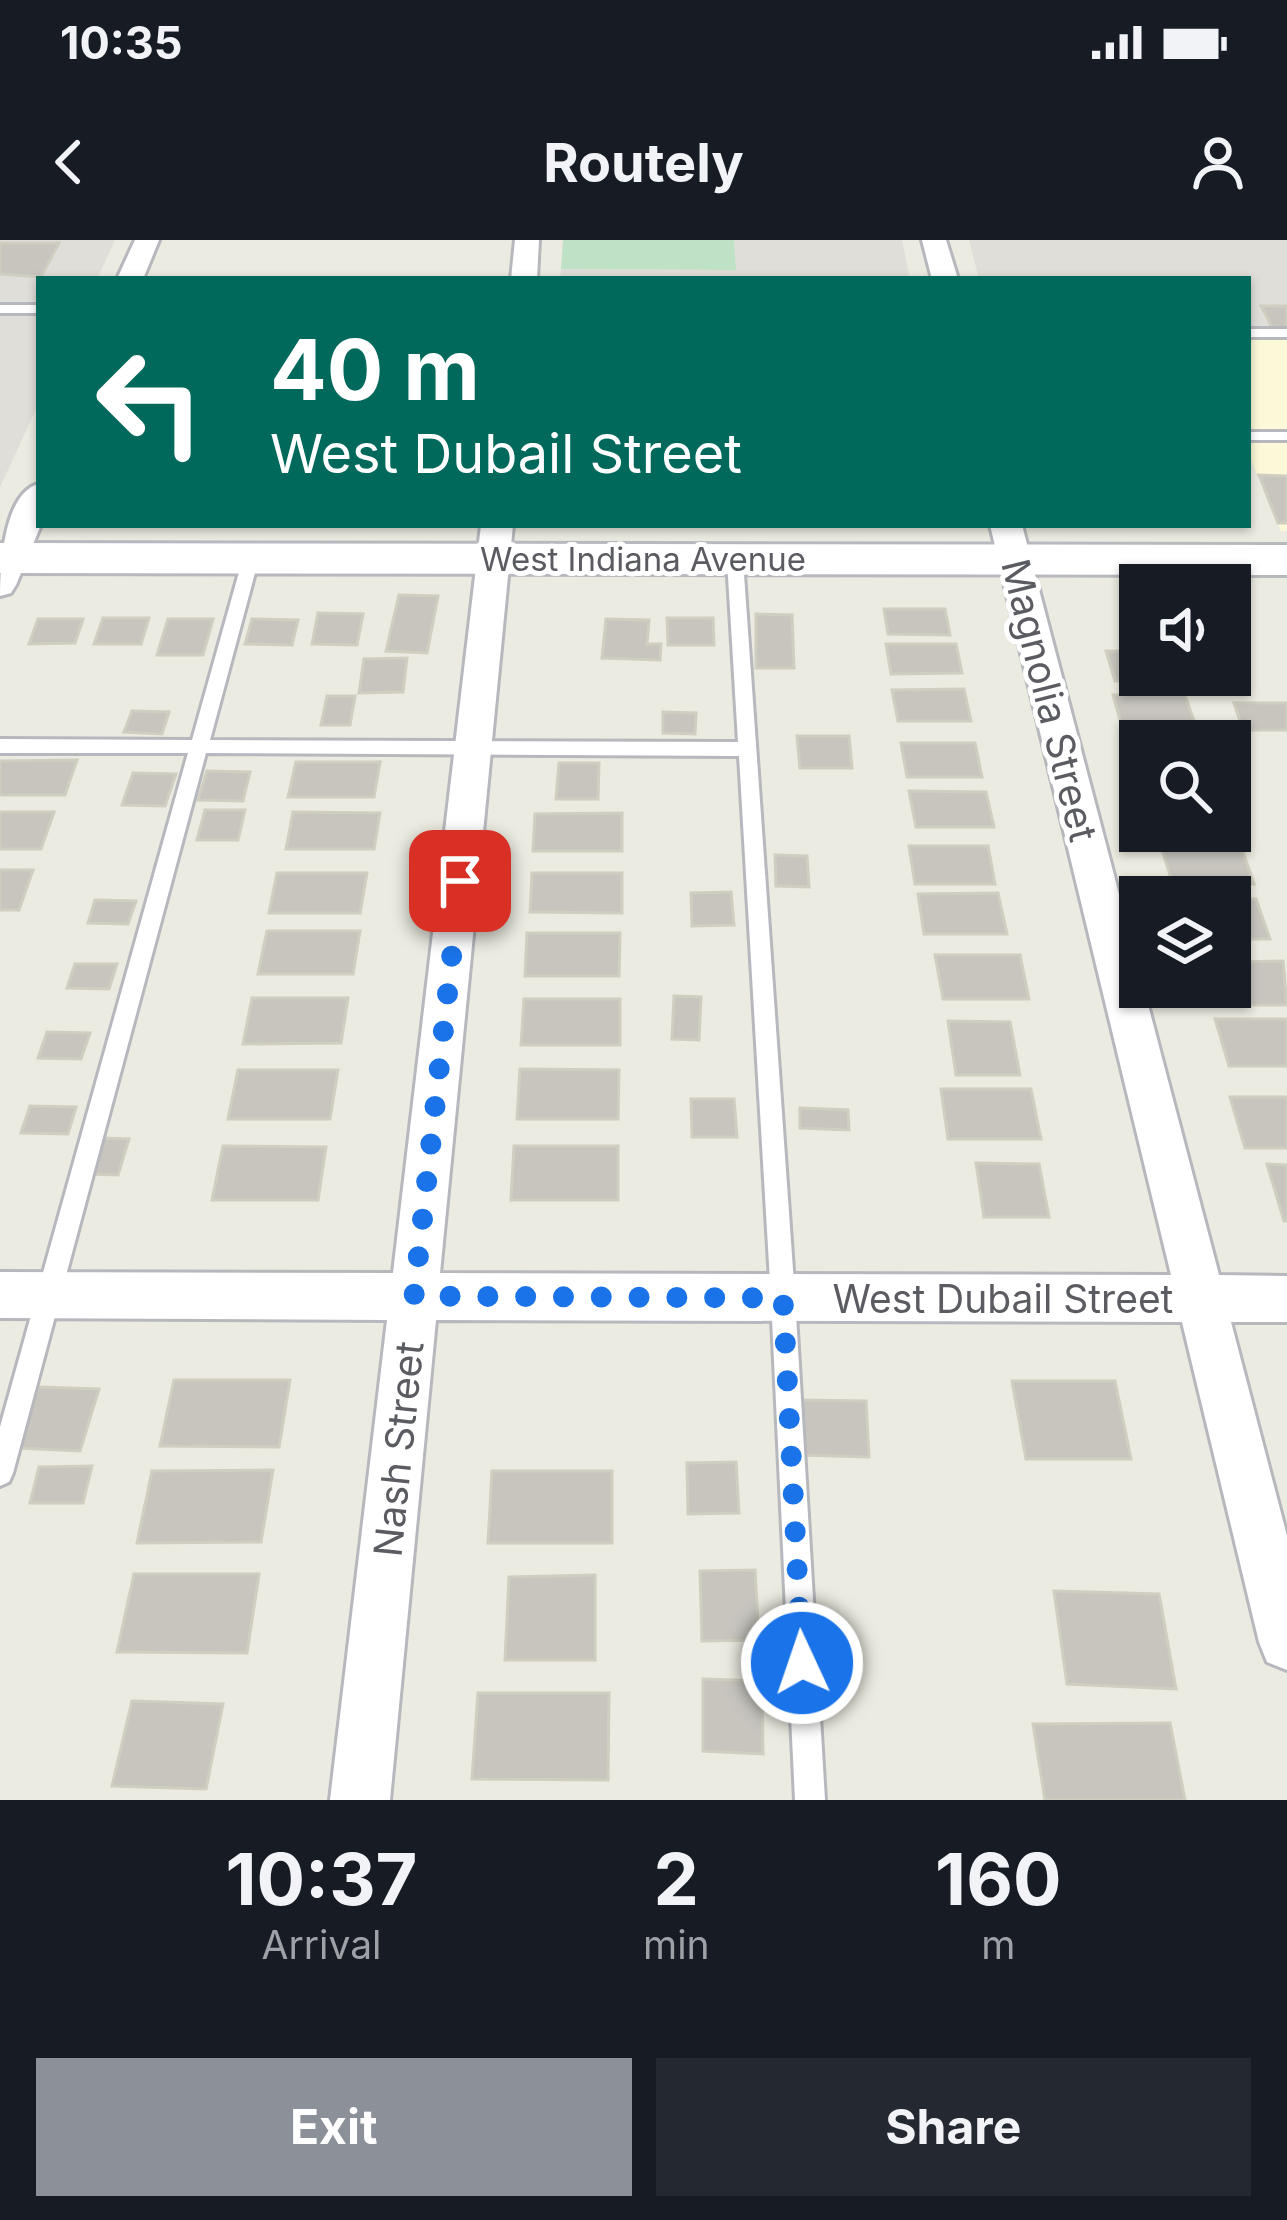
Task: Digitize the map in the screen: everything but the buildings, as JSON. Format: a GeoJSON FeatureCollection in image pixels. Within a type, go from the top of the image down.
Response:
{"type":"FeatureCollection","features":[{"type":"Feature","properties":{"kind":"street"},"geometry":{"type":"LineString","coordinates":[[131,276],[147,240]]}},
{"type":"Feature","properties":{"kind":"street"},"geometry":{"type":"LineString","coordinates":[[524,276],[527,240]]}},
{"type":"Feature","properties":{"kind":"street"},"geometry":{"type":"LineString","coordinates":[[934,240],[944,276]]}},
{"type":"Feature","properties":{"kind":"street"},"geometry":{"type":"LineString","coordinates":[[4,567],[36,499]]}},
{"type":"Feature","properties":{"kind":"street","name":"West Indiana Avenue"},"geometry":{"type":"LineString","coordinates":[[4,567],[496,542],[735,560],[1011,542],[1287,560]]}},
{"type":"Feature","properties":{"kind":"street","name":"Nash Street"},"geometry":{"type":"LineString","coordinates":[[360,1800],[496,542]]}},
{"type":"Feature","properties":{"kind":"street","name":"Magnolia Street"},"geometry":{"type":"LineString","coordinates":[[1011,542],[1287,1642]]}},
{"type":"Feature","properties":{"kind":"street","name":"West Dubail Street"},"geometry":{"type":"LineString","coordinates":[[0,1295],[1287,1299]]}},
{"type":"Feature","properties":{"kind":"lane"},"geometry":{"type":"LineString","coordinates":[[0,309],[36,309]]}},
{"type":"Feature","properties":{"kind":"lane"},"geometry":{"type":"LineString","coordinates":[[1251,333],[1287,333]]}},
{"type":"Feature","properties":{"kind":"lane"},"geometry":{"type":"LineString","coordinates":[[1251,436],[1287,436]]}},
{"type":"Feature","properties":{"kind":"lane"},"geometry":{"type":"LineString","coordinates":[[0,1473],[251,558]]}},
{"type":"Feature","properties":{"kind":"lane"},"geometry":{"type":"LineString","coordinates":[[735,560],[810,1800]]}},
{"type":"Feature","properties":{"kind":"lane"},"geometry":{"type":"LineString","coordinates":[[0,746],[746,749]]}},
{"type":"Feature","properties":{"kind":"shaded area"},"geometry":{"type":"Polygon","coordinates":[[[0,240],[115,240],[98,276],[36,276],[36,409],[0,487],[0,240]]]}},
{"type":"Feature","properties":{"kind":"shaded area"},"geometry":{"type":"Polygon","coordinates":[[[734,240],[902,240],[909,276],[560,276],[561,269],[735,270],[734,240]]]}},
{"type":"Feature","properties":{"kind":"shaded area"},"geometry":{"type":"Polygon","coordinates":[[[969,240],[1287,240],[1287,329],[1251,329],[1251,276],[978,276],[969,240]]]}},
{"type":"Feature","properties":{"kind":"shaded area"},"geometry":{"type":"Polygon","coordinates":[[[1251,337],[1287,337],[1287,531],[1281,531],[1251,460],[1251,337]]]}},
{"type":"Feature","properties":{"kind":"green space"},"geometry":{"type":"Polygon","coordinates":[[[563,240],[734,240],[736,270],[561,269],[563,240]]]}},
{"type":"Feature","properties":{"kind":"route"},"geometry":{"type":"LineString","coordinates":[[460,881],[414,1296],[783,1298],[802,1663]]}}]}
